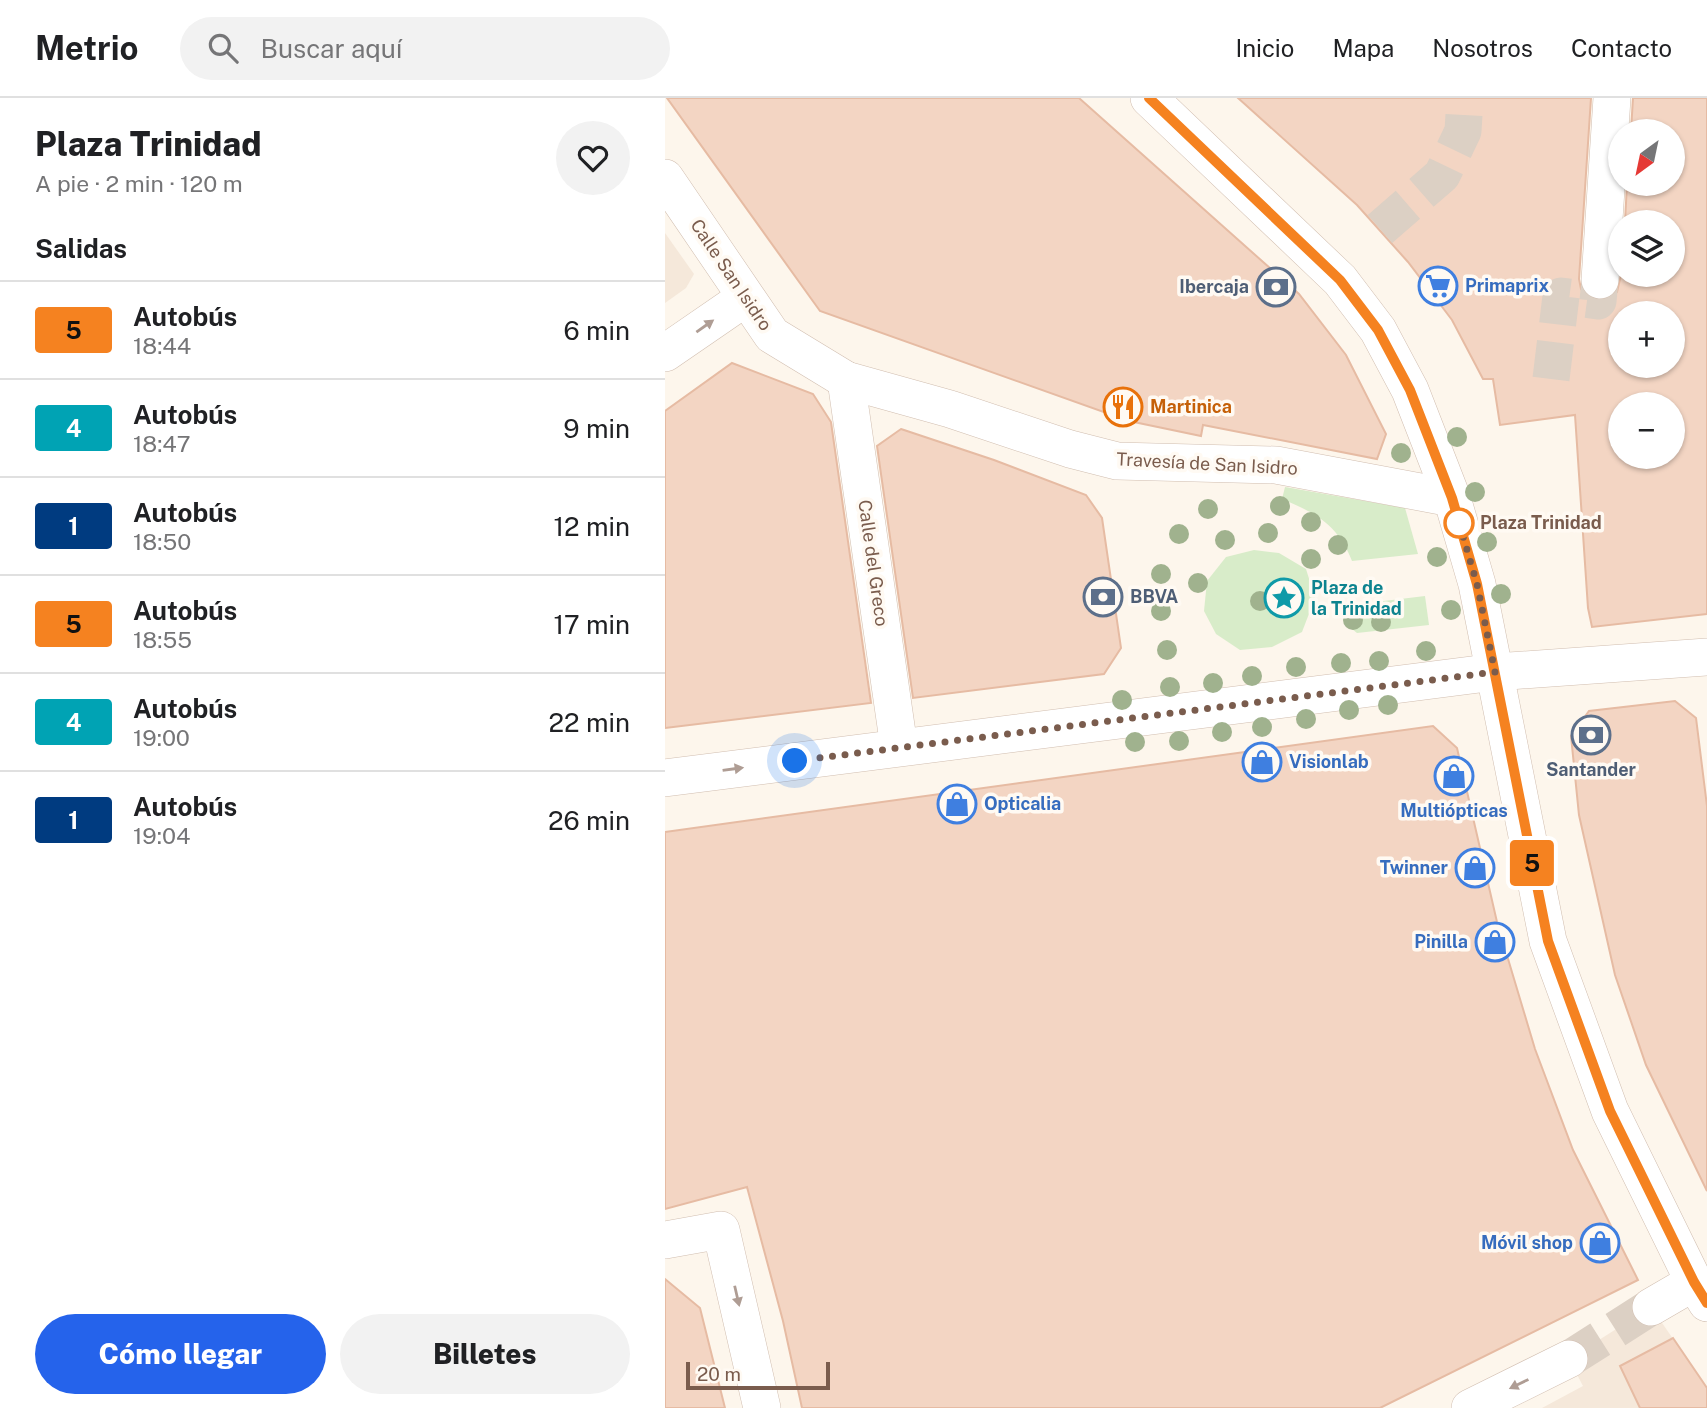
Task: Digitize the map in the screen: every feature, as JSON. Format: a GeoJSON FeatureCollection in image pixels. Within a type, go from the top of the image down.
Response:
{"type":"FeatureCollection","features":[{"type":"Feature","properties":{"kind":"street"},"geometry":{"type":"LineString","coordinates":[[1149,98],[1340,280],[1378,330],[1410,390],[1452,498],[1477,584],[1548,941],[1610,1111],[1700,1293],[1651,1307]]}},
{"type":"Feature","properties":{"kind":"street"},"geometry":{"type":"LineString","coordinates":[[1600,280],[1612,98]]}},
{"type":"Feature","properties":{"kind":"street","name":"Calle San Isidro"},"geometry":{"type":"LineString","coordinates":[[665,178],[772,335],[846,380]]}},
{"type":"Feature","properties":{"kind":"street"},"geometry":{"type":"LineString","coordinates":[[665,354],[745,298]]}},
{"type":"Feature","properties":{"kind":"street","name":"Travesía de San Isidro"},"geometry":{"type":"LineString","coordinates":[[846,380],[1117,461],[1276,465],[1452,498]]}},
{"type":"Feature","properties":{"kind":"street","name":"Calle del Greco"},"geometry":{"type":"LineString","coordinates":[[846,380],[899,747]]}},
{"type":"Feature","properties":{"kind":"street"},"geometry":{"type":"LineString","coordinates":[[665,778],[1495,672],[1707,657]]}},
{"type":"Feature","properties":{"kind":"street"},"geometry":{"type":"LineString","coordinates":[[665,1240],[721,1230],[762,1408]]}},
{"type":"Feature","properties":{"kind":"street"},"geometry":{"type":"LineString","coordinates":[[1470,1408],[1569,1359]]}},
{"type":"Feature","properties":{"kind":"shaded area"},"geometry":{"type":"Polygon","coordinates":[[[665,233],[694,274],[686,288],[665,303],[665,233]]]}},
{"type":"Feature","properties":{"kind":"shaded area"},"geometry":{"type":"Polygon","coordinates":[[[1651,1307],[1707,1388],[1707,1408],[1542,1408],[1583,1386],[1569,1359],[1651,1307]]]}},
{"type":"Feature","properties":{"kind":"green space"},"geometry":{"type":"Polygon","coordinates":[[[1285,487],[1405,508],[1418,554],[1352,561],[1333,529],[1315,515],[1282,499],[1285,487]]]}},
{"type":"Feature","properties":{"kind":"green space"},"geometry":{"type":"Polygon","coordinates":[[[1254,550],[1279,553],[1306,569],[1315,598],[1302,632],[1272,647],[1240,650],[1216,634],[1204,611],[1207,581],[1226,557],[1254,550]]]}},
{"type":"Feature","properties":{"kind":"green space"},"geometry":{"type":"Polygon","coordinates":[[[1425,596],[1429,625],[1357,633],[1346,624],[1359,604],[1425,596]]]}},
{"type":"Feature","properties":{"kind":"building"},"geometry":{"type":"Polygon","coordinates":[[[667,98],[1079,98],[1299,294],[1346,355],[1386,434],[1377,459],[1203,425],[1201,436],[1129,421],[820,311],[667,98]]]}},
{"type":"Feature","properties":{"kind":"building"},"geometry":{"type":"Polygon","coordinates":[[[1238,98],[1591,98],[1579,279],[1581,289],[1588,297],[1599,301],[1609,299],[1617,292],[1618,287],[1685,287],[1685,210],[1626,210],[1626,196],[1685,196],[1685,119],[1632,119],[1633,98],[1707,98],[1707,614],[1592,627],[1588,608],[1575,415],[1500,425],[1493,379],[1483,379],[1452,320],[1408,262],[1357,205],[1238,98]]]}},
{"type":"Feature","properties":{"kind":"building"},"geometry":{"type":"Polygon","coordinates":[[[732,363],[813,394],[831,422],[871,703],[665,728],[665,411],[732,363]]]}},
{"type":"Feature","properties":{"kind":"building"},"geometry":{"type":"Polygon","coordinates":[[[901,429],[1086,495],[1102,518],[1121,648],[1104,674],[913,698],[877,446],[901,429]]]}},
{"type":"Feature","properties":{"kind":"building"},"geometry":{"type":"Polygon","coordinates":[[[1675,701],[1696,718],[1707,806],[1707,1191],[1646,1065],[1615,975],[1579,815],[1571,736],[1589,711],[1675,701]]]}},
{"type":"Feature","properties":{"kind":"building"},"geometry":{"type":"Polygon","coordinates":[[[1433,726],[1457,748],[1497,922],[1535,1049],[1573,1150],[1638,1280],[1380,1408],[802,1408],[783,1321],[747,1187],[665,1209],[665,832],[1433,726]]]}},
{"type":"Feature","properties":{"kind":"building"},"geometry":{"type":"Polygon","coordinates":[[[665,1279],[700,1308],[725,1408],[665,1408],[665,1279]]]}},
{"type":"Feature","properties":{"kind":"building"},"geometry":{"type":"Polygon","coordinates":[[[1673,1338],[1707,1388],[1707,1408],[1640,1408],[1620,1366],[1673,1338]]]}},
{"type":"Feature","properties":{"kind":"tunnel"},"geometry":{"type":"LineString","coordinates":[[1380,229],[1442,175],[1463,131],[1465,98]]}},
{"type":"Feature","properties":{"kind":"tunnel"},"geometry":{"type":"LineString","coordinates":[[1551,379],[1561,296],[1598,301],[1600,280]]}},
{"type":"Feature","properties":{"kind":"tunnel"},"geometry":{"type":"LineString","coordinates":[[1569,1359],[1651,1307]]}},
{"type":"Feature","properties":{"kind":"bus line","name":"5"},"geometry":{"type":"LineString","coordinates":[[1149,98],[1340,280],[1378,330],[1410,390],[1452,498],[1477,584],[1548,941],[1610,1111],[1694,1282],[1707,1303]]}},
{"type":"Feature","properties":{"kind":"place","name":"Primaprix"},"geometry":{"type":"Point","coordinates":[1438,286]}},
{"type":"Feature","properties":{"kind":"place","name":"Ibercaja"},"geometry":{"type":"Point","coordinates":[1276,287]}},
{"type":"Feature","properties":{"kind":"place","name":"Martinica"},"geometry":{"type":"Point","coordinates":[1123,407]}},
{"type":"Feature","properties":{"kind":"place","name":"Plaza Trinidad"},"geometry":{"type":"Point","coordinates":[1459,523]}},
{"type":"Feature","properties":{"kind":"place","name":"BBVA"},"geometry":{"type":"Point","coordinates":[1103,597]}},
{"type":"Feature","properties":{"kind":"place","name":"Plaza de la Trinidad"},"geometry":{"type":"Point","coordinates":[1284,598]}},
{"type":"Feature","properties":{"kind":"place","name":"Santander"},"geometry":{"type":"Point","coordinates":[1591,735]}},
{"type":"Feature","properties":{"kind":"place","name":"Visionlab"},"geometry":{"type":"Point","coordinates":[1262,762]}},
{"type":"Feature","properties":{"kind":"place","name":"Multiópticas"},"geometry":{"type":"Point","coordinates":[1454,776]}},
{"type":"Feature","properties":{"kind":"place","name":"Opticalia"},"geometry":{"type":"Point","coordinates":[957,804]}},
{"type":"Feature","properties":{"kind":"place","name":"Twinner"},"geometry":{"type":"Point","coordinates":[1475,868]}},
{"type":"Feature","properties":{"kind":"place","name":"Pinilla"},"geometry":{"type":"Point","coordinates":[1495,942]}},
{"type":"Feature","properties":{"kind":"place","name":"Móvil shop"},"geometry":{"type":"Point","coordinates":[1600,1243]}},
{"type":"Feature","properties":{"kind":"route"},"geometry":{"type":"LineString","coordinates":[[795,761],[1495,672],[1477,584],[1458,519],[1459,523]]}}]}
